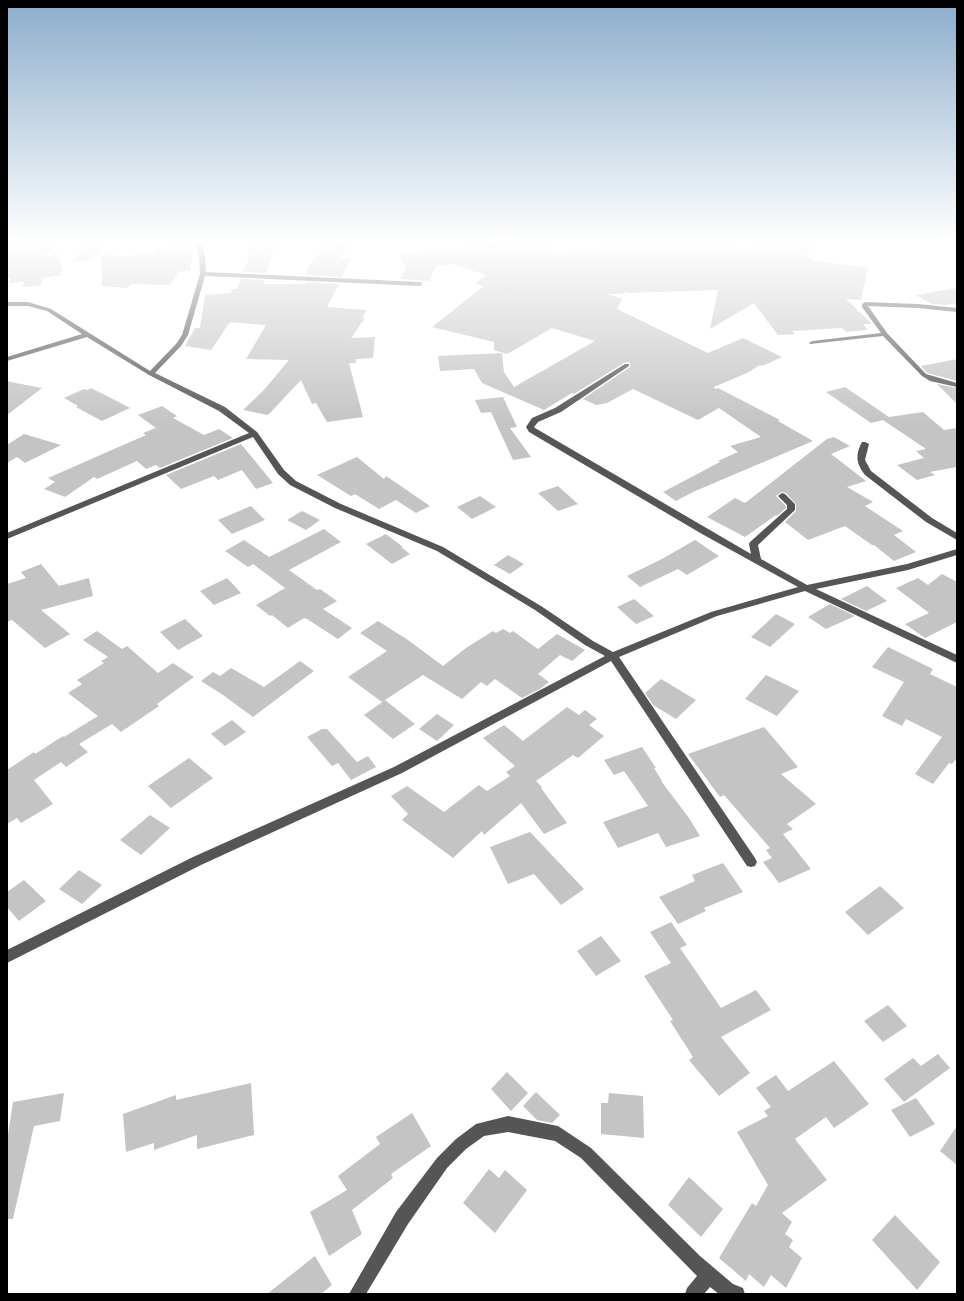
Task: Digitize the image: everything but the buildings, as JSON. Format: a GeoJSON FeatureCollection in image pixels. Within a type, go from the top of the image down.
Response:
{"type":"FeatureCollection","features":[{"type":"Feature","properties":{"kind":"street"},"geometry":{"type":"LineString","coordinates":[[151,374],[183,340],[194,303]]}},
{"type":"Feature","properties":{"kind":"street"},"geometry":{"type":"LineString","coordinates":[[7,304],[28,304],[49,310],[151,374],[213,403],[254,434],[281,472],[293,483],[338,506],[440,549],[538,608],[589,643],[613,656],[751,862]]}},
{"type":"Feature","properties":{"kind":"street"},"geometry":{"type":"LineString","coordinates":[[957,310],[918,306],[865,304],[865,307],[885,334],[924,375],[933,379],[957,385]]}},
{"type":"Feature","properties":{"kind":"street"},"geometry":{"type":"LineString","coordinates":[[7,359],[88,334]]}},
{"type":"Feature","properties":{"kind":"street"},"geometry":{"type":"LineString","coordinates":[[812,343],[885,334]]}},
{"type":"Feature","properties":{"kind":"street"},"geometry":{"type":"LineString","coordinates":[[627,365],[558,410],[535,420],[530,428],[757,561],[806,588],[957,659]]}},
{"type":"Feature","properties":{"kind":"street"},"geometry":{"type":"LineString","coordinates":[[7,536],[254,434]]}},
{"type":"Feature","properties":{"kind":"street"},"geometry":{"type":"LineString","coordinates":[[864,444],[860,460],[861,465],[868,473],[928,520],[957,537]]}},
{"type":"Feature","properties":{"kind":"street"},"geometry":{"type":"LineString","coordinates":[[757,561],[753,544],[791,510],[791,504],[782,496]]}},
{"type":"Feature","properties":{"kind":"street"},"geometry":{"type":"LineString","coordinates":[[7,957],[197,861],[398,770],[613,656],[714,614],[806,588],[908,567],[957,552]]}},
{"type":"Feature","properties":{"kind":"street"},"geometry":{"type":"LineString","coordinates":[[357,1294],[402,1218],[442,1163],[461,1144],[481,1129],[508,1124],[558,1134],[575,1144],[586,1153],[709,1275],[727,1290],[737,1294]]}},
{"type":"Feature","properties":{"kind":"street"},"geometry":{"type":"LineString","coordinates":[[693,1294],[709,1275]]}}]}
